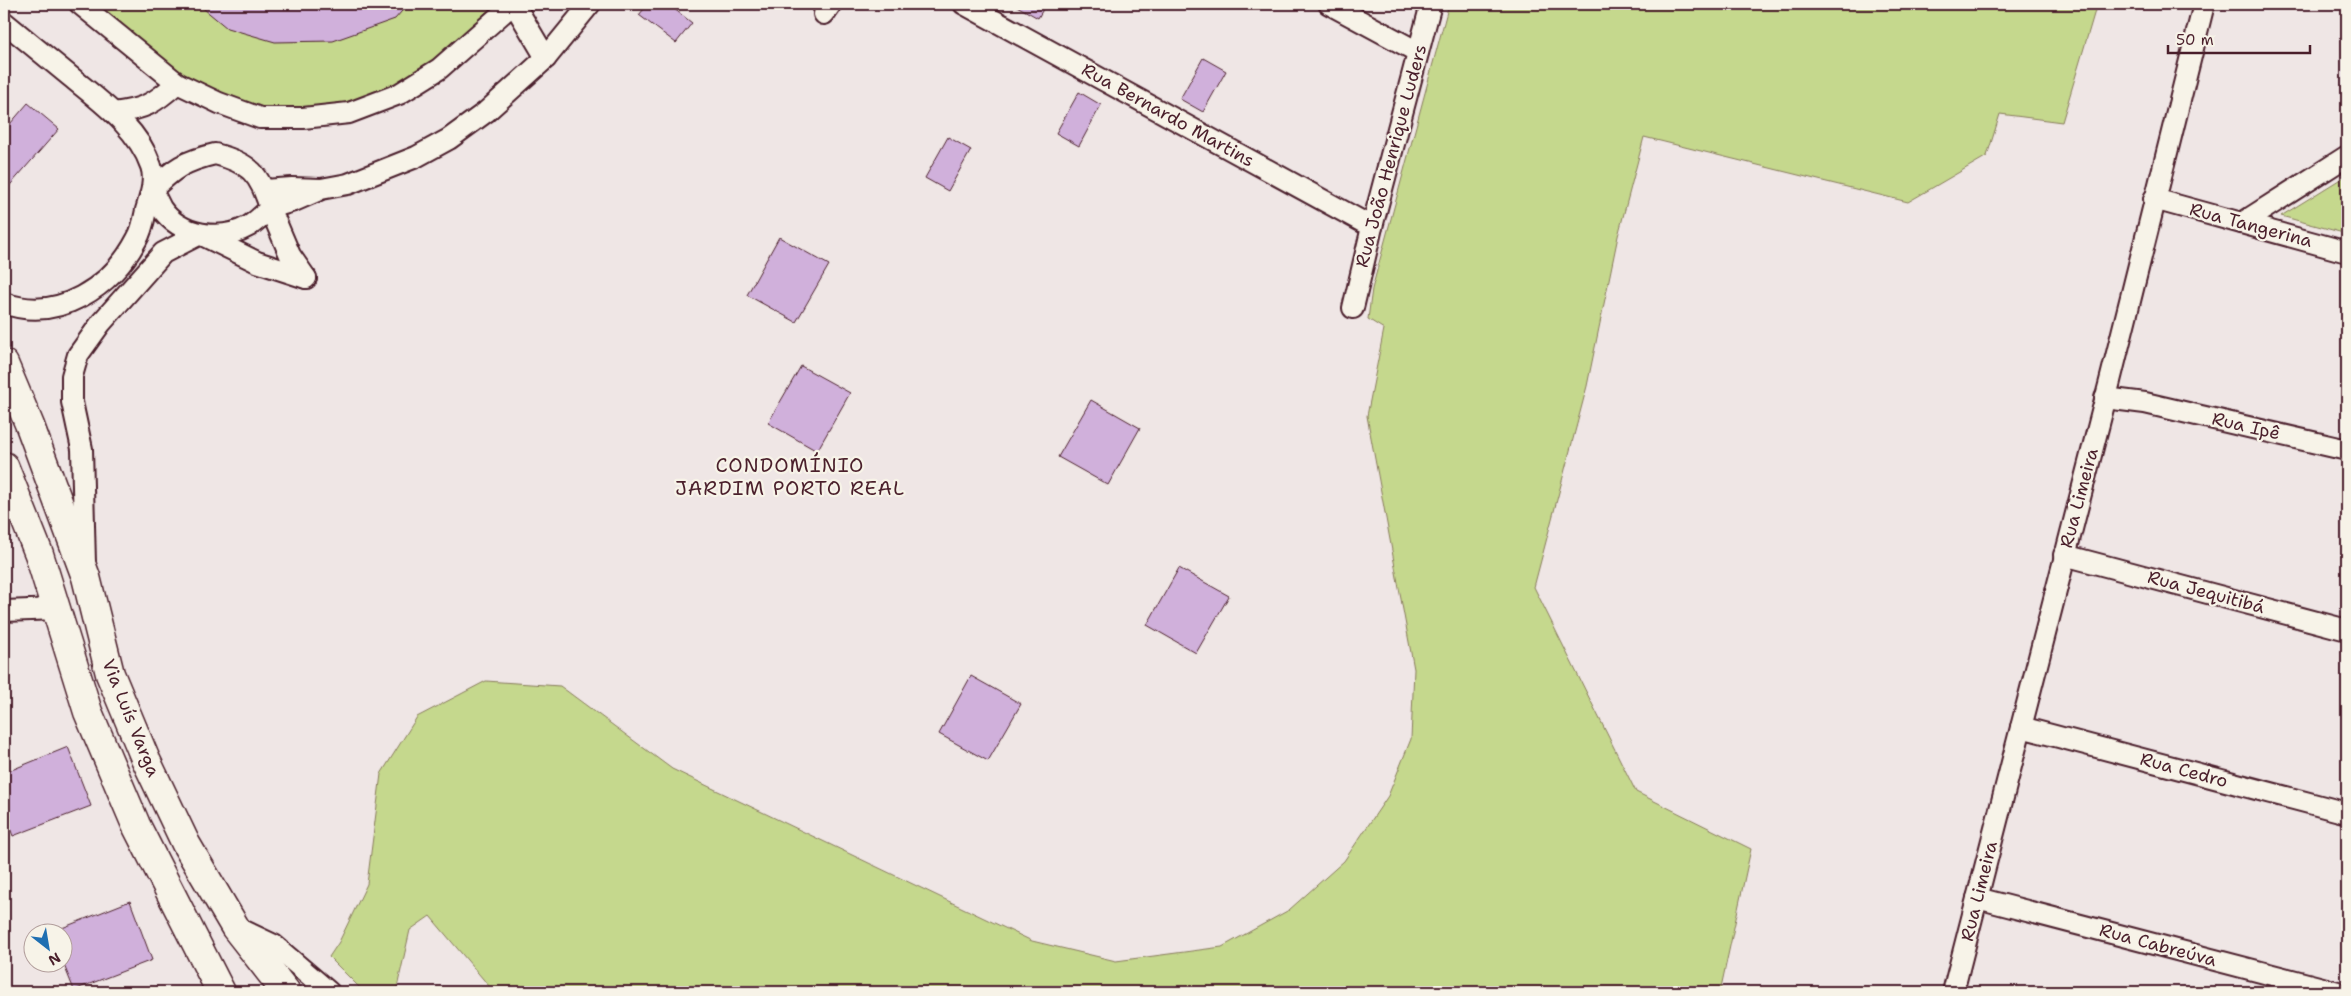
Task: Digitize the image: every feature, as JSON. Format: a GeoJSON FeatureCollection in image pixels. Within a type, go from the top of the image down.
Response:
{"type":"FeatureCollection","features":[{"type":"Feature","properties":{"kind":"main road","name":"Via Luís Varga"},"geometry":{"type":"LineString","coordinates":[[4,364],[30,426],[86,577],[110,674],[145,758],[186,844],[235,927],[286,992]]}},
{"type":"Feature","properties":{"kind":"main road","name":"Via Luís Varga"},"geometry":{"type":"LineString","coordinates":[[4,466],[39,554],[88,712],[136,825],[221,992]]}},
{"type":"Feature","properties":{"kind":"street"},"geometry":{"type":"LineString","coordinates":[[80,4],[176,83],[219,103],[260,118],[303,118],[349,113],[399,94],[439,69],[513,4],[546,58]]}},
{"type":"Feature","properties":{"kind":"street"},"geometry":{"type":"LineString","coordinates":[[268,199],[294,201],[321,189],[348,184],[416,157],[449,139],[486,112],[546,58],[590,4]]}},
{"type":"Feature","properties":{"kind":"street","name":"Rua Bernardo Martins"},"geometry":{"type":"LineString","coordinates":[[964,4],[1372,227]]}},
{"type":"Feature","properties":{"kind":"street"},"geometry":{"type":"LineString","coordinates":[[1329,4],[1418,52]]}},
{"type":"Feature","properties":{"kind":"street","name":"Rua João Henrique Luders"},"geometry":{"type":"LineString","coordinates":[[1353,308],[1372,227],[1431,4]]}},
{"type":"Feature","properties":{"kind":"street","name":"Rua Limeira"},"geometry":{"type":"LineString","coordinates":[[1954,992],[2064,555],[2108,390],[2204,4]]}},
{"type":"Feature","properties":{"kind":"street"},"geometry":{"type":"LineString","coordinates":[[4,22],[114,113],[141,145],[152,168],[152,190],[138,238],[118,268],[89,294],[54,308],[19,309],[4,303]]}},
{"type":"Feature","properties":{"kind":"street"},"geometry":{"type":"LineString","coordinates":[[114,113],[139,110],[161,98],[176,83]]}},
{"type":"Feature","properties":{"kind":"street"},"geometry":{"type":"LineString","coordinates":[[215,154],[237,160],[254,172],[268,199],[290,255],[306,278],[258,262],[188,230],[162,209],[152,190],[170,173],[191,160],[215,154]]}},
{"type":"Feature","properties":{"kind":"street"},"geometry":{"type":"LineString","coordinates":[[2242,223],[2347,156]]}},
{"type":"Feature","properties":{"kind":"street"},"geometry":{"type":"LineString","coordinates":[[86,577],[82,449],[72,402],[72,376],[78,355],[102,323],[163,253],[200,234],[226,234],[249,226],[268,199]]}},
{"type":"Feature","properties":{"kind":"street","name":"Rua Tangerina"},"geometry":{"type":"LineString","coordinates":[[2154,199],[2347,252]]}},
{"type":"Feature","properties":{"kind":"street","name":"Rua Ipê"},"geometry":{"type":"LineString","coordinates":[[2108,390],[2145,403],[2347,450]]}},
{"type":"Feature","properties":{"kind":"street","name":"Rua Jequitibá"},"geometry":{"type":"LineString","coordinates":[[2064,555],[2347,630]]}},
{"type":"Feature","properties":{"kind":"street"},"geometry":{"type":"LineString","coordinates":[[4,611],[57,609]]}},
{"type":"Feature","properties":{"kind":"street","name":"Rua Cedro"},"geometry":{"type":"LineString","coordinates":[[2020,727],[2347,812]]}},
{"type":"Feature","properties":{"kind":"street","name":"Rua Cabreúva"},"geometry":{"type":"LineString","coordinates":[[1977,898],[2338,992]]}},
{"type":"Feature","properties":{"kind":"street"},"geometry":{"type":"LineString","coordinates":[[235,927],[274,945],[329,992]]}},
{"type":"Feature","properties":{"kind":"green space"},"geometry":{"type":"Polygon","coordinates":[[[91,4],[495,4],[429,66],[401,87],[352,108],[264,112],[182,78],[91,4]]]}},
{"type":"Feature","properties":{"kind":"green space"},"geometry":{"type":"Polygon","coordinates":[[[1449,4],[2097,4],[2062,122],[2000,114],[1987,156],[1908,202],[1644,137],[1618,236],[1587,386],[1534,587],[1636,792],[1751,849],[1720,992],[494,992],[430,916],[410,930],[396,992],[364,992],[329,957],[339,942],[367,884],[381,774],[417,717],[486,681],[560,686],[672,769],[1032,941],[1116,961],[1222,947],[1289,910],[1344,861],[1388,796],[1411,739],[1414,669],[1367,416],[1384,329],[1368,319],[1372,289],[1449,4]]]}},
{"type":"Feature","properties":{"kind":"green space"},"geometry":{"type":"Polygon","coordinates":[[[2347,175],[2347,234],[2281,216],[2347,175]]]}},
{"type":"Feature","properties":{"kind":"building"},"geometry":{"type":"Polygon","coordinates":[[[198,4],[408,4],[395,19],[333,41],[275,42],[227,28],[198,4]]]}},
{"type":"Feature","properties":{"kind":"building"},"geometry":{"type":"Polygon","coordinates":[[[648,4],[668,4],[692,23],[676,43],[639,15],[648,4]]]}},
{"type":"Feature","properties":{"kind":"building"},"geometry":{"type":"Polygon","coordinates":[[[1016,4],[1046,4],[1038,18],[1016,4]]]}},
{"type":"Feature","properties":{"kind":"building"},"geometry":{"type":"Polygon","coordinates":[[[1203,58],[1226,71],[1203,112],[1180,99],[1203,58]]]}},
{"type":"Feature","properties":{"kind":"building"},"geometry":{"type":"Polygon","coordinates":[[[1079,92],[1101,105],[1079,146],[1056,133],[1079,92]]]}},
{"type":"Feature","properties":{"kind":"building"},"geometry":{"type":"Polygon","coordinates":[[[28,103],[59,129],[4,192],[4,131],[28,103]]]}},
{"type":"Feature","properties":{"kind":"building"},"geometry":{"type":"Polygon","coordinates":[[[948,137],[971,150],[948,191],[925,178],[948,137]]]}},
{"type":"Feature","properties":{"kind":"building"},"geometry":{"type":"Polygon","coordinates":[[[779,237],[829,265],[796,322],[747,295],[779,237]]]}},
{"type":"Feature","properties":{"kind":"building"},"geometry":{"type":"Polygon","coordinates":[[[801,366],[850,393],[817,451],[768,423],[801,366]]]}},
{"type":"Feature","properties":{"kind":"building"},"geometry":{"type":"Polygon","coordinates":[[[1091,400],[1140,428],[1108,485],[1058,457],[1091,400]]]}},
{"type":"Feature","properties":{"kind":"building"},"geometry":{"type":"Polygon","coordinates":[[[1179,568],[1229,596],[1196,653],[1147,625],[1179,568]]]}},
{"type":"Feature","properties":{"kind":"building"},"geometry":{"type":"Polygon","coordinates":[[[971,676],[1021,704],[988,761],[939,734],[971,676]]]}},
{"type":"Feature","properties":{"kind":"building"},"geometry":{"type":"Polygon","coordinates":[[[68,747],[91,806],[13,836],[4,812],[4,773],[68,747]]]}},
{"type":"Feature","properties":{"kind":"building"},"geometry":{"type":"Polygon","coordinates":[[[130,901],[152,960],[74,990],[68,974],[72,974],[72,924],[130,901]]]}},
{"type":"Feature","properties":{"kind":"district","name":"CONDOMÍNIO JARDIM PORTO REAL"},"geometry":{"type":"Point","coordinates":[790,476]}}]}
